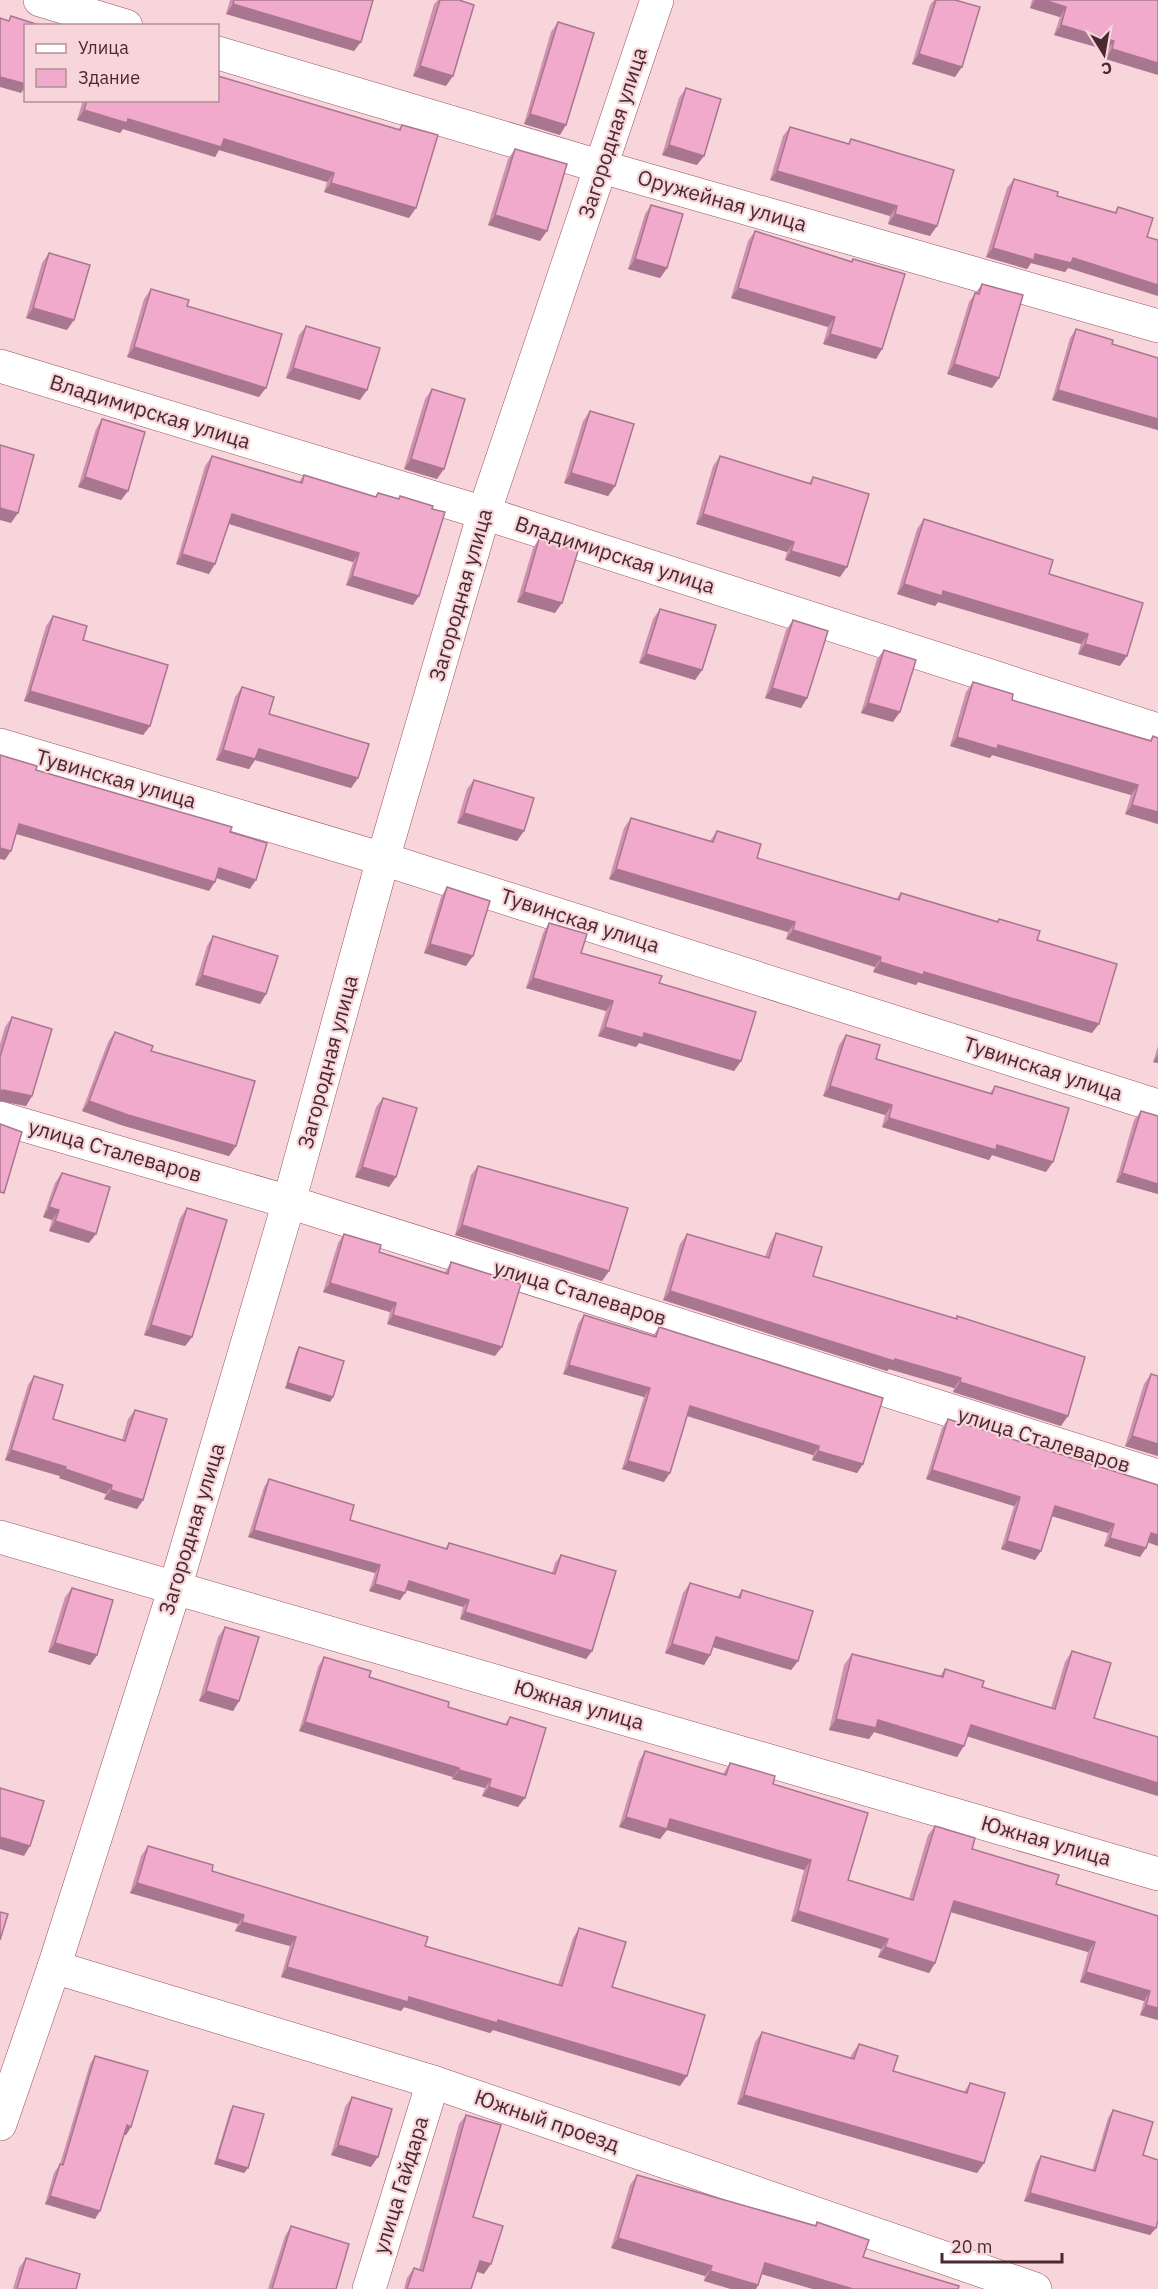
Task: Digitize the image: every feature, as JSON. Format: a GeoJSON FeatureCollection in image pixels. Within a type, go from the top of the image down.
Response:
{"type":"FeatureCollection","features":[{"type":"Feature","properties":{"kind":"street"},"geometry":{"type":"LineString","coordinates":[[40,0],[119,24]]}},
{"type":"Feature","properties":{"kind":"street","name":"Загородная улица"},"geometry":{"type":"LineString","coordinates":[[0,2124],[54,1966],[175,1588],[289,1202],[383,859],[484,513],[657,0]]}},
{"type":"Feature","properties":{"kind":"street","name":"Оружейная улица"},"geometry":{"type":"LineString","coordinates":[[219,53],[602,167],[1158,326]]}},
{"type":"Feature","properties":{"kind":"street","name":"Владимирская улица"},"geometry":{"type":"LineString","coordinates":[[0,366],[484,513],[1158,730]]}},
{"type":"Feature","properties":{"kind":"street","name":"Тувинская улица"},"geometry":{"type":"LineString","coordinates":[[0,745],[383,859],[1158,1106]]}},
{"type":"Feature","properties":{"kind":"street","name":"улица Сталеваров"},"geometry":{"type":"LineString","coordinates":[[0,1118],[289,1202],[1158,1476]]}},
{"type":"Feature","properties":{"kind":"street","name":"Южная улица"},"geometry":{"type":"LineString","coordinates":[[0,1537],[1158,1874]]}},
{"type":"Feature","properties":{"kind":"street","name":"Южный проезд"},"geometry":{"type":"LineString","coordinates":[[54,1966],[433,2082],[1035,2289]]}},
{"type":"Feature","properties":{"kind":"street","name":"улица Гайдара"},"geometry":{"type":"LineString","coordinates":[[369,2289],[433,2082]]}},
{"type":"Feature","properties":{"kind":"building"},"geometry":{"type":"Polygon","coordinates":[[[234,0],[373,0],[361,42],[233,4],[234,0]]]}},
{"type":"Feature","properties":{"kind":"building"},"geometry":{"type":"Polygon","coordinates":[[[440,0],[459,0],[474,5],[453,76],[420,66],[440,0]]]}},
{"type":"Feature","properties":{"kind":"building"},"geometry":{"type":"Polygon","coordinates":[[[936,0],[955,0],[980,7],[962,67],[919,54],[936,0]]]}},
{"type":"Feature","properties":{"kind":"building"},"geometry":{"type":"Polygon","coordinates":[[[1044,0],[1158,0],[1158,63],[1112,49],[1114,41],[1061,25],[1066,7],[1044,0]]]}},
{"type":"Feature","properties":{"kind":"building"},"geometry":{"type":"Polygon","coordinates":[[[11,16],[36,24],[24,24],[24,83],[0,77],[0,18],[9,21],[11,16]]]}},
{"type":"Feature","properties":{"kind":"building"},"geometry":{"type":"Polygon","coordinates":[[[558,22],[594,33],[566,125],[530,114],[558,22]]]}},
{"type":"Feature","properties":{"kind":"building"},"geometry":{"type":"Polygon","coordinates":[[[219,76],[400,130],[402,125],[438,135],[416,208],[331,183],[334,173],[224,139],[221,147],[128,119],[127,123],[84,110],[86,102],[219,102],[219,76]]]}},
{"type":"Feature","properties":{"kind":"building"},"geometry":{"type":"Polygon","coordinates":[[[686,88],[721,99],[704,156],[669,145],[686,88]]]}},
{"type":"Feature","properties":{"kind":"building"},"geometry":{"type":"Polygon","coordinates":[[[790,127],[849,144],[851,139],[954,170],[937,226],[895,214],[897,206],[777,171],[790,127]]]}},
{"type":"Feature","properties":{"kind":"building"},"geometry":{"type":"Polygon","coordinates":[[[515,149],[567,164],[547,231],[495,215],[515,149]]]}},
{"type":"Feature","properties":{"kind":"building"},"geometry":{"type":"Polygon","coordinates":[[[1014,179],[1058,192],[1057,196],[1116,213],[1118,207],[1153,218],[1147,237],[1158,240],[1158,285],[1073,258],[1071,263],[1035,254],[1034,260],[993,248],[1014,179]]]}},
{"type":"Feature","properties":{"kind":"building"},"geometry":{"type":"Polygon","coordinates":[[[651,205],[683,214],[667,268],[635,259],[651,205]]]}},
{"type":"Feature","properties":{"kind":"building"},"geometry":{"type":"Polygon","coordinates":[[[755,231],[852,262],[853,259],[905,274],[882,349],[830,334],[835,317],[738,288],[755,231]]]}},
{"type":"Feature","properties":{"kind":"building"},"geometry":{"type":"Polygon","coordinates":[[[49,253],[90,265],[74,320],[33,308],[49,253]]]}},
{"type":"Feature","properties":{"kind":"building"},"geometry":{"type":"Polygon","coordinates":[[[982,284],[1023,295],[999,378],[954,364],[975,293],[979,294],[982,284]]]}},
{"type":"Feature","properties":{"kind":"building"},"geometry":{"type":"Polygon","coordinates":[[[151,289],[189,300],[187,306],[282,334],[266,388],[134,347],[151,289]]]}},
{"type":"Feature","properties":{"kind":"building"},"geometry":{"type":"Polygon","coordinates":[[[306,326],[380,348],[367,390],[293,368],[306,326]]]}},
{"type":"Feature","properties":{"kind":"building"},"geometry":{"type":"Polygon","coordinates":[[[1076,329],[1113,340],[1112,344],[1158,358],[1158,419],[1058,390],[1076,329]]]}},
{"type":"Feature","properties":{"kind":"building"},"geometry":{"type":"Polygon","coordinates":[[[432,389],[465,399],[444,469],[411,459],[432,389]]]}},
{"type":"Feature","properties":{"kind":"building"},"geometry":{"type":"Polygon","coordinates":[[[590,411],[634,424],[615,486],[571,473],[590,411]]]}},
{"type":"Feature","properties":{"kind":"building"},"geometry":{"type":"Polygon","coordinates":[[[102,419],[145,432],[128,491],[85,477],[102,419]]]}},
{"type":"Feature","properties":{"kind":"building"},"geometry":{"type":"Polygon","coordinates":[[[0,445],[34,455],[18,513],[0,508],[0,445]]]}},
{"type":"Feature","properties":{"kind":"building"},"geometry":{"type":"Polygon","coordinates":[[[212,456],[302,483],[304,475],[376,497],[378,493],[399,499],[400,496],[445,512],[419,596],[352,576],[359,553],[232,514],[215,564],[182,554],[212,456]]]}},
{"type":"Feature","properties":{"kind":"building"},"geometry":{"type":"Polygon","coordinates":[[[720,456],[811,484],[813,477],[869,494],[847,567],[791,551],[794,542],[703,514],[720,456]]]}},
{"type":"Feature","properties":{"kind":"building"},"geometry":{"type":"Polygon","coordinates":[[[924,519],[1053,560],[1049,574],[1143,603],[1127,656],[1085,644],[1088,634],[943,591],[942,596],[904,584],[924,519]]]}},
{"type":"Feature","properties":{"kind":"building"},"geometry":{"type":"Polygon","coordinates":[[[539,539],[578,551],[562,603],[524,592],[539,539]]]}},
{"type":"Feature","properties":{"kind":"building"},"geometry":{"type":"Polygon","coordinates":[[[660,609],[716,625],[702,670],[646,654],[660,609]]]}},
{"type":"Feature","properties":{"kind":"building"},"geometry":{"type":"Polygon","coordinates":[[[53,616],[87,626],[83,640],[168,665],[150,726],[30,691],[53,616]]]}},
{"type":"Feature","properties":{"kind":"building"},"geometry":{"type":"Polygon","coordinates":[[[793,620],[828,631],[807,698],[772,688],[793,620]]]}},
{"type":"Feature","properties":{"kind":"building"},"geometry":{"type":"Polygon","coordinates":[[[884,650],[916,660],[900,712],[868,703],[884,650]]]}},
{"type":"Feature","properties":{"kind":"building"},"geometry":{"type":"Polygon","coordinates":[[[973,682],[1013,694],[1012,700],[1151,741],[1153,736],[1158,738],[1158,812],[1132,805],[1138,785],[998,745],[997,749],[957,737],[973,682]]]}},
{"type":"Feature","properties":{"kind":"building"},"geometry":{"type":"Polygon","coordinates":[[[242,687],[274,697],[269,714],[369,744],[358,778],[259,749],[255,759],[223,750],[242,687]]]}},
{"type":"Feature","properties":{"kind":"building"},"geometry":{"type":"Polygon","coordinates":[[[0,755],[37,766],[36,770],[232,827],[230,832],[267,843],[256,880],[219,868],[215,882],[19,824],[11,851],[0,848],[0,755]]]}},
{"type":"Feature","properties":{"kind":"building"},"geometry":{"type":"Polygon","coordinates":[[[474,780],[534,798],[524,831],[464,813],[474,780]]]}},
{"type":"Feature","properties":{"kind":"building"},"geometry":{"type":"Polygon","coordinates":[[[631,818],[713,842],[717,831],[761,844],[757,858],[899,900],[901,893],[998,922],[999,919],[1040,931],[1037,940],[1117,964],[1099,1024],[924,972],[923,975],[880,962],[881,957],[793,930],[795,922],[616,869],[631,818]]]}},
{"type":"Feature","properties":{"kind":"building"},"geometry":{"type":"Polygon","coordinates":[[[447,887],[490,901],[473,956],[430,944],[447,887]]]}},
{"type":"Feature","properties":{"kind":"building"},"geometry":{"type":"Polygon","coordinates":[[[549,923],[587,934],[581,953],[662,976],[659,983],[756,1012],[741,1061],[644,1033],[643,1038],[605,1027],[613,1001],[533,978],[549,923]]]}},
{"type":"Feature","properties":{"kind":"building"},"geometry":{"type":"Polygon","coordinates":[[[213,936],[278,956],[266,994],[202,975],[213,936]]]}},
{"type":"Feature","properties":{"kind":"building"},"geometry":{"type":"Polygon","coordinates":[[[12,1017],[52,1029],[32,1096],[0,1091],[0,1057],[12,1017]]]}},
{"type":"Feature","properties":{"kind":"building"},"geometry":{"type":"Polygon","coordinates":[[[115,1032],[153,1046],[151,1051],[255,1081],[236,1146],[128,1115],[89,1101],[115,1032]]]}},
{"type":"Feature","properties":{"kind":"building"},"geometry":{"type":"Polygon","coordinates":[[[846,1035],[880,1045],[876,1059],[992,1094],[995,1086],[1069,1108],[1053,1162],[997,1145],[996,1150],[889,1118],[892,1105],[830,1086],[846,1035]]]}},
{"type":"Feature","properties":{"kind":"building"},"geometry":{"type":"Polygon","coordinates":[[[383,1098],[417,1108],[396,1177],[362,1167],[383,1098]]]}},
{"type":"Feature","properties":{"kind":"building"},"geometry":{"type":"Polygon","coordinates":[[[1141,1111],[1158,1116],[1158,1184],[1122,1173],[1141,1111]]]}},
{"type":"Feature","properties":{"kind":"building"},"geometry":{"type":"Polygon","coordinates":[[[0,1124],[22,1132],[4,1193],[0,1192],[0,1124]]]}},
{"type":"Feature","properties":{"kind":"building"},"geometry":{"type":"Polygon","coordinates":[[[478,1166],[628,1208],[609,1271],[462,1225],[478,1166]]]}},
{"type":"Feature","properties":{"kind":"building"},"geometry":{"type":"Polygon","coordinates":[[[62,1173],[110,1187],[96,1234],[55,1221],[59,1210],[49,1207],[62,1173]]]}},
{"type":"Feature","properties":{"kind":"building"},"geometry":{"type":"Polygon","coordinates":[[[187,1208],[227,1220],[192,1337],[151,1325],[187,1208]]]}},
{"type":"Feature","properties":{"kind":"building"},"geometry":{"type":"Polygon","coordinates":[[[776,1233],[822,1247],[813,1276],[957,1319],[957,1316],[1085,1357],[1068,1416],[960,1382],[961,1378],[895,1359],[894,1361],[670,1291],[687,1234],[769,1258],[776,1233]]]}},
{"type":"Feature","properties":{"kind":"building"},"geometry":{"type":"Polygon","coordinates":[[[344,1234],[381,1245],[379,1252],[448,1274],[451,1262],[521,1284],[502,1347],[393,1315],[396,1303],[330,1283],[344,1234]]]}},
{"type":"Feature","properties":{"kind":"building"},"geometry":{"type":"Polygon","coordinates":[[[584,1315],[656,1337],[659,1327],[883,1398],[863,1464],[818,1451],[819,1446],[690,1406],[670,1473],[628,1461],[650,1388],[569,1365],[584,1315]]]}},
{"type":"Feature","properties":{"kind":"building"},"geometry":{"type":"Polygon","coordinates":[[[299,1347],[344,1361],[333,1397],[288,1383],[299,1347]]]}},
{"type":"Feature","properties":{"kind":"building"},"geometry":{"type":"Polygon","coordinates":[[[1151,1374],[1158,1376],[1158,1444],[1132,1436],[1151,1374]]]}},
{"type":"Feature","properties":{"kind":"building"},"geometry":{"type":"Polygon","coordinates":[[[34,1376],[63,1385],[53,1419],[125,1441],[135,1410],[167,1419],[143,1500],[111,1490],[112,1485],[65,1469],[66,1467],[11,1450],[34,1376]]]}},
{"type":"Feature","properties":{"kind":"building"},"geometry":{"type":"Polygon","coordinates":[[[948,1419],[1158,1485],[1158,1535],[1151,1533],[1146,1548],[1110,1538],[1114,1524],[1055,1506],[1041,1551],[1007,1541],[1020,1497],[932,1470],[948,1419]]]}},
{"type":"Feature","properties":{"kind":"building"},"geometry":{"type":"Polygon","coordinates":[[[269,1479],[354,1505],[350,1520],[447,1549],[449,1543],[555,1574],[561,1555],[616,1571],[592,1651],[465,1612],[469,1600],[409,1581],[405,1593],[375,1584],[380,1565],[254,1530],[269,1479]]]}},
{"type":"Feature","properties":{"kind":"building"},"geometry":{"type":"Polygon","coordinates":[[[690,1583],[740,1598],[742,1590],[813,1611],[798,1661],[716,1637],[710,1655],[672,1644],[690,1583]]]}},
{"type":"Feature","properties":{"kind":"building"},"geometry":{"type":"Polygon","coordinates":[[[72,1588],[113,1600],[97,1655],[55,1643],[72,1588]]]}},
{"type":"Feature","properties":{"kind":"building"},"geometry":{"type":"Polygon","coordinates":[[[225,1627],[259,1637],[239,1701],[206,1691],[225,1627]]]}},
{"type":"Feature","properties":{"kind":"building"},"geometry":{"type":"Polygon","coordinates":[[[1072,1651],[1111,1663],[1094,1718],[1158,1737],[1158,1783],[971,1725],[964,1746],[878,1720],[876,1728],[836,1719],[852,1654],[943,1677],[945,1669],[984,1681],[982,1687],[1055,1709],[1072,1651]]]}},
{"type":"Feature","properties":{"kind":"building"},"geometry":{"type":"Polygon","coordinates":[[[324,1657],[371,1671],[369,1677],[449,1702],[448,1707],[507,1725],[510,1717],[546,1728],[525,1798],[489,1787],[491,1779],[305,1722],[324,1657]]]}},
{"type":"Feature","properties":{"kind":"building"},"geometry":{"type":"Polygon","coordinates":[[[645,1751],[726,1775],[730,1763],[775,1776],[773,1784],[868,1813],[848,1880],[913,1900],[935,1826],[975,1838],[972,1849],[1059,1875],[1056,1884],[1158,1916],[1158,2008],[1146,2005],[1150,1991],[1086,1972],[1095,1942],[954,1901],[935,1963],[885,1947],[888,1939],[798,1911],[811,1860],[670,1819],[667,1829],[626,1817],[645,1751]]]}},
{"type":"Feature","properties":{"kind":"building"},"geometry":{"type":"Polygon","coordinates":[[[0,1788],[44,1801],[30,1846],[0,1837],[0,1788]]]}},
{"type":"Feature","properties":{"kind":"building"},"geometry":{"type":"Polygon","coordinates":[[[148,1846],[213,1865],[212,1871],[428,1937],[425,1946],[562,1986],[579,1928],[626,1942],[612,1987],[705,2015],[687,2076],[498,2020],[497,2023],[409,1997],[408,2002],[287,1967],[296,1937],[242,1922],[244,1915],[137,1883],[148,1846]]]}},
{"type":"Feature","properties":{"kind":"building"},"geometry":{"type":"Polygon","coordinates":[[[0,1912],[8,1914],[0,1940],[0,1912]]]}},
{"type":"Feature","properties":{"kind":"building"},"geometry":{"type":"Polygon","coordinates":[[[762,2032],[854,2059],[859,2044],[898,2056],[893,2071],[967,2093],[970,2083],[1005,2093],[984,2163],[744,2095],[762,2032]]]}},
{"type":"Feature","properties":{"kind":"building"},"geometry":{"type":"Polygon","coordinates":[[[95,2056],[148,2071],[131,2127],[127,2125],[100,2211],[50,2196],[60,2164],[63,2165],[95,2056]]]}},
{"type":"Feature","properties":{"kind":"building"},"geometry":{"type":"Polygon","coordinates":[[[352,2097],[392,2109],[378,2157],[338,2145],[352,2097]]]}},
{"type":"Feature","properties":{"kind":"building"},"geometry":{"type":"Polygon","coordinates":[[[233,2106],[264,2114],[248,2168],[217,2159],[233,2106]]]}},
{"type":"Feature","properties":{"kind":"building"},"geometry":{"type":"Polygon","coordinates":[[[1113,2110],[1153,2122],[1143,2155],[1158,2160],[1156,2228],[1030,2193],[1041,2156],[1095,2171],[1113,2110]]]}},
{"type":"Feature","properties":{"kind":"building"},"geometry":{"type":"Polygon","coordinates":[[[466,2115],[501,2125],[473,2217],[503,2226],[491,2264],[480,2261],[471,2289],[407,2289],[414,2268],[423,2271],[466,2115]]]}},
{"type":"Feature","properties":{"kind":"building"},"geometry":{"type":"Polygon","coordinates":[[[637,2175],[816,2226],[817,2222],[869,2240],[863,2257],[959,2286],[958,2289],[853,2289],[765,2263],[758,2285],[710,2271],[712,2266],[618,2238],[637,2175]]]}},
{"type":"Feature","properties":{"kind":"building"},"geometry":{"type":"Polygon","coordinates":[[[291,2226],[349,2244],[336,2289],[272,2289],[291,2226]]]}},
{"type":"Feature","properties":{"kind":"building"},"geometry":{"type":"Polygon","coordinates":[[[26,2258],[80,2274],[76,2289],[17,2289],[26,2258]]]}}]}
